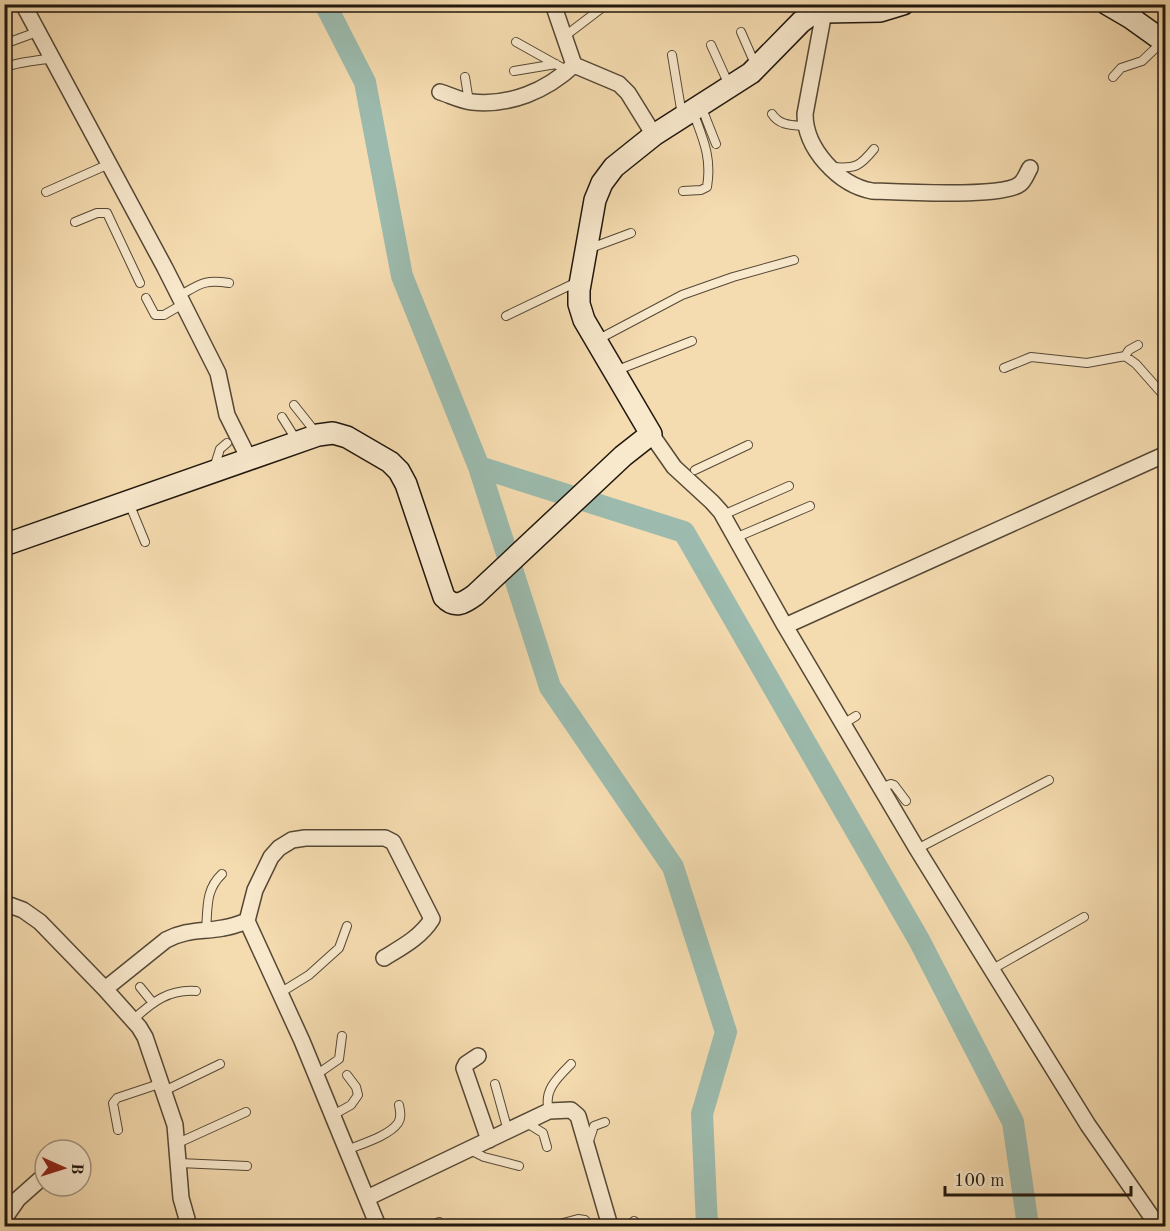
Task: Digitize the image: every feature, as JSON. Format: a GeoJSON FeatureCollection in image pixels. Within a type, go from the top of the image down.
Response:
{"type":"FeatureCollection","features":[{"type":"Feature","properties":{"kind":"main road"},"geometry":{"type":"LineString","coordinates":[[4,544],[308,438],[333,434],[347,437],[394,466],[406,484],[444,597],[449,603],[456,605],[463,603],[475,595],[623,456],[651,434],[584,320],[579,304],[595,200],[602,183],[614,167],[654,135],[757,68],[801,22],[816,10],[880,11],[903,4]]}},
{"type":"Feature","properties":{"kind":"main road"},"geometry":{"type":"LineString","coordinates":[[1107,4],[1164,42]]}},
{"type":"Feature","properties":{"kind":"street"},"geometry":{"type":"LineString","coordinates":[[23,4],[218,373],[227,415],[249,459]]}},
{"type":"Feature","properties":{"kind":"street"},"geometry":{"type":"LineString","coordinates":[[440,92],[469,102],[489,102],[529,94],[560,78],[566,67],[566,36],[553,4]]}},
{"type":"Feature","properties":{"kind":"street"},"geometry":{"type":"LineString","coordinates":[[816,10],[805,126],[808,135],[830,167],[861,189],[959,194],[1013,188],[1020,184],[1030,168]]}},
{"type":"Feature","properties":{"kind":"street"},"geometry":{"type":"LineString","coordinates":[[566,67],[619,84],[628,93],[654,135]]}},
{"type":"Feature","properties":{"kind":"street"},"geometry":{"type":"LineString","coordinates":[[651,434],[723,515],[785,626],[849,720],[881,789],[917,849],[1088,1125],[1158,1227]]}},
{"type":"Feature","properties":{"kind":"street"},"geometry":{"type":"LineString","coordinates":[[785,626],[1166,454]]}},
{"type":"Feature","properties":{"kind":"street"},"geometry":{"type":"LineString","coordinates":[[378,1227],[316,1075],[247,921],[255,890],[271,857],[279,848],[292,840],[385,838],[393,842],[432,919],[413,940],[384,958]]}},
{"type":"Feature","properties":{"kind":"street"},"geometry":{"type":"LineString","coordinates":[[4,903],[23,910],[40,922],[105,989],[145,1037],[176,1125],[181,1198],[189,1227]]}},
{"type":"Feature","properties":{"kind":"street"},"geometry":{"type":"LineString","coordinates":[[105,989],[166,940],[190,931],[226,928],[247,921]]}},
{"type":"Feature","properties":{"kind":"street"},"geometry":{"type":"LineString","coordinates":[[478,1056],[464,1068],[489,1140]]}},
{"type":"Feature","properties":{"kind":"street"},"geometry":{"type":"LineString","coordinates":[[367,1198],[549,1111],[571,1110],[578,1116],[610,1227]]}},
{"type":"Feature","properties":{"kind":"street"},"geometry":{"type":"LineString","coordinates":[[4,1219],[18,1199],[33,1186]]}},
{"type":"Feature","properties":{"kind":"lane"},"geometry":{"type":"LineString","coordinates":[[566,36],[607,4]]}},
{"type":"Feature","properties":{"kind":"lane"},"geometry":{"type":"LineString","coordinates":[[4,44],[38,32]]}},
{"type":"Feature","properties":{"kind":"lane"},"geometry":{"type":"LineString","coordinates":[[741,32],[757,68]]}},
{"type":"Feature","properties":{"kind":"lane"},"geometry":{"type":"LineString","coordinates":[[516,42],[566,67]]}},
{"type":"Feature","properties":{"kind":"lane"},"geometry":{"type":"LineString","coordinates":[[1113,77],[1120,68],[1142,61],[1164,42]]}},
{"type":"Feature","properties":{"kind":"lane"},"geometry":{"type":"LineString","coordinates":[[711,45],[729,87]]}},
{"type":"Feature","properties":{"kind":"lane"},"geometry":{"type":"LineString","coordinates":[[672,55],[709,163],[707,187],[701,190],[683,191]]}},
{"type":"Feature","properties":{"kind":"lane"},"geometry":{"type":"LineString","coordinates":[[4,68],[11,64],[52,58]]}},
{"type":"Feature","properties":{"kind":"lane"},"geometry":{"type":"LineString","coordinates":[[514,71],[566,67]]}},
{"type":"Feature","properties":{"kind":"lane"},"geometry":{"type":"LineString","coordinates":[[465,77],[469,102]]}},
{"type":"Feature","properties":{"kind":"lane"},"geometry":{"type":"LineString","coordinates":[[692,111],[716,144]]}},
{"type":"Feature","properties":{"kind":"lane"},"geometry":{"type":"LineString","coordinates":[[772,114],[777,121],[784,124],[805,126]]}},
{"type":"Feature","properties":{"kind":"lane"},"geometry":{"type":"LineString","coordinates":[[830,167],[857,166],[874,149]]}},
{"type":"Feature","properties":{"kind":"lane"},"geometry":{"type":"LineString","coordinates":[[46,192],[109,164]]}},
{"type":"Feature","properties":{"kind":"lane"},"geometry":{"type":"LineString","coordinates":[[75,222],[97,213],[107,213],[140,284]]}},
{"type":"Feature","properties":{"kind":"lane"},"geometry":{"type":"LineString","coordinates":[[586,250],[631,233]]}},
{"type":"Feature","properties":{"kind":"lane"},"geometry":{"type":"LineString","coordinates":[[596,341],[682,295],[733,277],[794,260]]}},
{"type":"Feature","properties":{"kind":"lane"},"geometry":{"type":"LineString","coordinates":[[146,298],[155,315],[164,315],[202,283],[212,280],[229,283]]}},
{"type":"Feature","properties":{"kind":"lane"},"geometry":{"type":"LineString","coordinates":[[506,316],[581,280]]}},
{"type":"Feature","properties":{"kind":"lane"},"geometry":{"type":"LineString","coordinates":[[614,372],[692,341]]}},
{"type":"Feature","properties":{"kind":"lane"},"geometry":{"type":"LineString","coordinates":[[1004,368],[1031,357],[1087,363],[1125,356],[1129,350],[1138,345]]}},
{"type":"Feature","properties":{"kind":"lane"},"geometry":{"type":"LineString","coordinates":[[1125,356],[1136,364],[1166,398]]}},
{"type":"Feature","properties":{"kind":"lane"},"geometry":{"type":"LineString","coordinates":[[294,405],[308,438]]}},
{"type":"Feature","properties":{"kind":"lane"},"geometry":{"type":"LineString","coordinates":[[282,417],[308,438]]}},
{"type":"Feature","properties":{"kind":"lane"},"geometry":{"type":"LineString","coordinates":[[213,472],[220,449],[227,443]]}},
{"type":"Feature","properties":{"kind":"lane"},"geometry":{"type":"LineString","coordinates":[[688,474],[748,445]]}},
{"type":"Feature","properties":{"kind":"lane"},"geometry":{"type":"LineString","coordinates":[[723,515],[789,486]]}},
{"type":"Feature","properties":{"kind":"lane"},"geometry":{"type":"LineString","coordinates":[[128,501],[145,542]]}},
{"type":"Feature","properties":{"kind":"lane"},"geometry":{"type":"LineString","coordinates":[[735,538],[810,506]]}},
{"type":"Feature","properties":{"kind":"lane"},"geometry":{"type":"LineString","coordinates":[[917,849],[1049,780]]}},
{"type":"Feature","properties":{"kind":"lane"},"geometry":{"type":"LineString","coordinates":[[881,789],[894,784],[906,801]]}},
{"type":"Feature","properties":{"kind":"lane"},"geometry":{"type":"LineString","coordinates":[[206,930],[209,891],[212,883],[222,874]]}},
{"type":"Feature","properties":{"kind":"lane"},"geometry":{"type":"LineString","coordinates":[[992,970],[1084,917]]}},
{"type":"Feature","properties":{"kind":"lane"},"geometry":{"type":"LineString","coordinates":[[280,993],[309,975],[339,948],[347,926]]}},
{"type":"Feature","properties":{"kind":"lane"},"geometry":{"type":"LineString","coordinates":[[140,987],[153,1003]]}},
{"type":"Feature","properties":{"kind":"lane"},"geometry":{"type":"LineString","coordinates":[[133,1020],[153,1003],[171,993],[181,990],[196,991]]}},
{"type":"Feature","properties":{"kind":"lane"},"geometry":{"type":"LineString","coordinates":[[316,1075],[339,1059],[342,1036]]}},
{"type":"Feature","properties":{"kind":"lane"},"geometry":{"type":"LineString","coordinates":[[118,1130],[113,1103],[117,1098],[163,1087],[220,1064]]}},
{"type":"Feature","properties":{"kind":"lane"},"geometry":{"type":"LineString","coordinates":[[549,1111],[546,1101],[551,1087],[571,1064]]}},
{"type":"Feature","properties":{"kind":"lane"},"geometry":{"type":"LineString","coordinates":[[333,1115],[351,1105],[358,1095],[357,1087],[347,1076]]}},
{"type":"Feature","properties":{"kind":"lane"},"geometry":{"type":"LineString","coordinates":[[495,1084],[508,1131]]}},
{"type":"Feature","properties":{"kind":"lane"},"geometry":{"type":"LineString","coordinates":[[347,1150],[371,1140],[399,1123],[401,1114],[399,1105]]}},
{"type":"Feature","properties":{"kind":"lane"},"geometry":{"type":"LineString","coordinates":[[178,1143],[246,1112]]}},
{"type":"Feature","properties":{"kind":"lane"},"geometry":{"type":"LineString","coordinates":[[526,1122],[543,1133],[547,1148]]}},
{"type":"Feature","properties":{"kind":"lane"},"geometry":{"type":"LineString","coordinates":[[587,1148],[594,1126],[605,1122]]}},
{"type":"Feature","properties":{"kind":"lane"},"geometry":{"type":"LineString","coordinates":[[469,1149],[484,1157],[519,1166]]}},
{"type":"Feature","properties":{"kind":"lane"},"geometry":{"type":"LineString","coordinates":[[179,1164],[247,1166]]}},
{"type":"Feature","properties":{"kind":"lane"},"geometry":{"type":"LineString","coordinates":[[552,1227],[585,1220],[589,1227]]}},
{"type":"Feature","properties":{"kind":"lane"},"geometry":{"type":"LineString","coordinates":[[430,1227],[439,1222]]}},
{"type":"Feature","properties":{"kind":"waterway"},"geometry":{"type":"LineString","coordinates":[[325,4],[365,82],[402,276],[479,467],[684,532],[919,940],[1013,1122],[1028,1226]]}},
{"type":"Feature","properties":{"kind":"waterway"},"geometry":{"type":"LineString","coordinates":[[479,467],[550,687],[673,867],[726,1032],[702,1114],[707,1226]]}}]}
